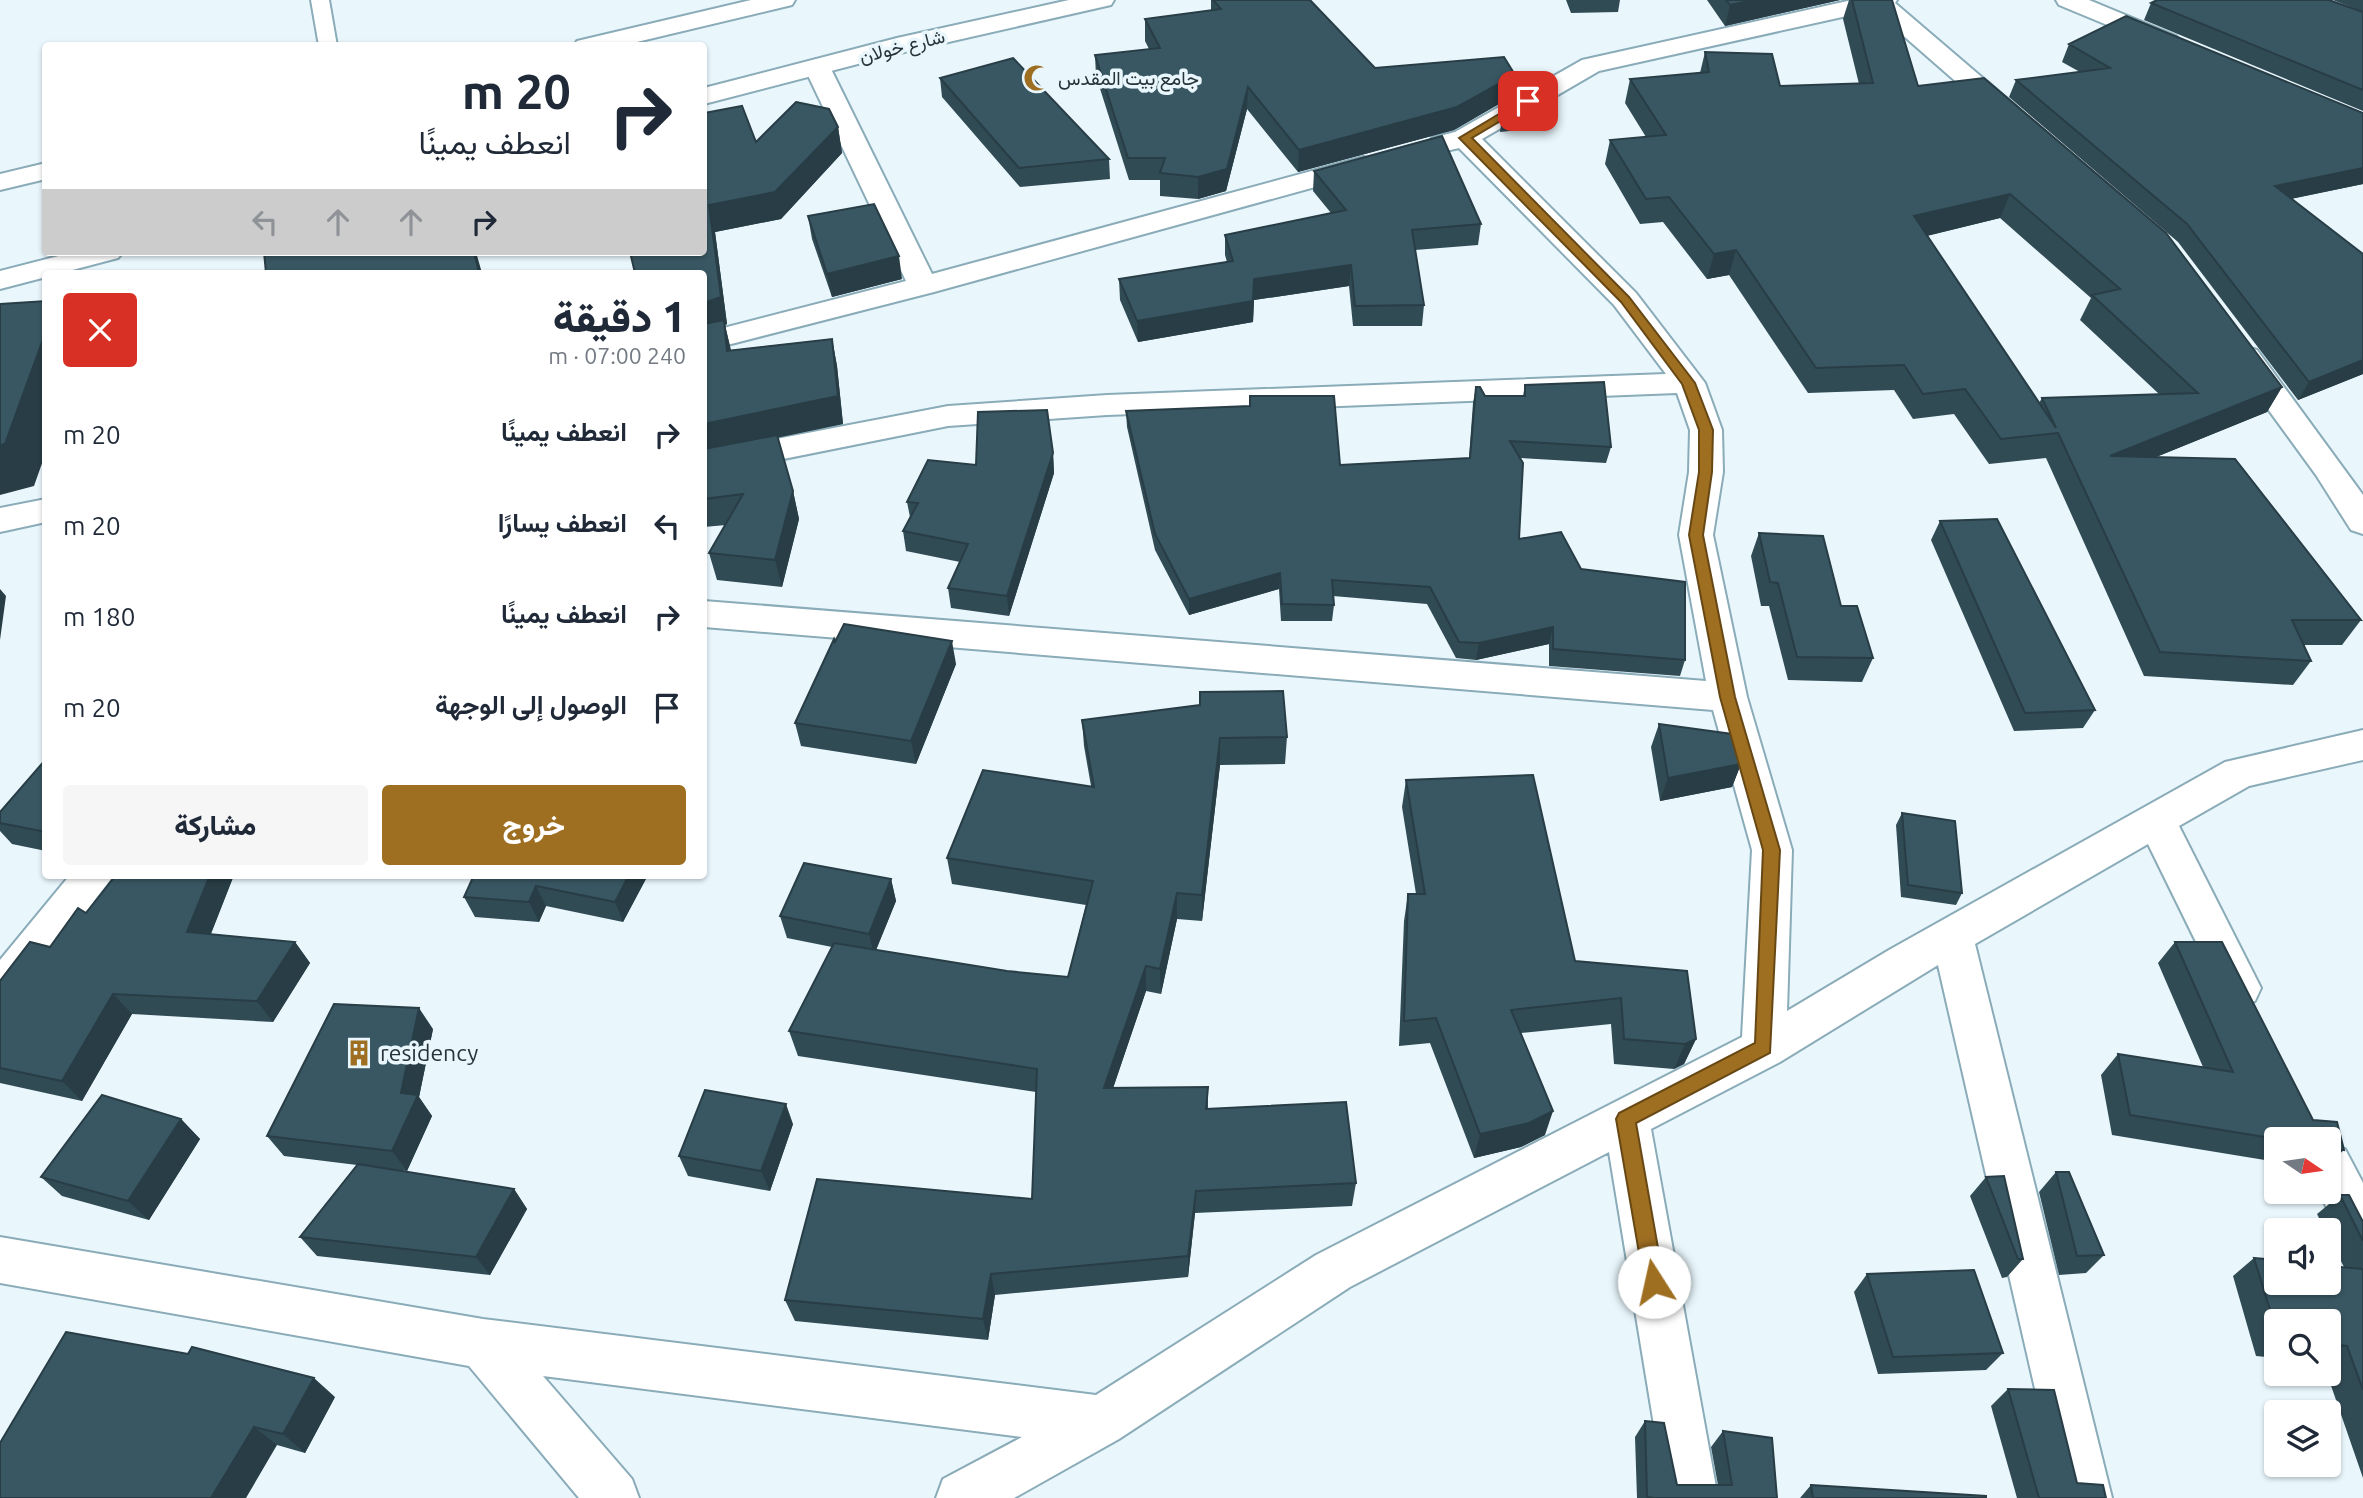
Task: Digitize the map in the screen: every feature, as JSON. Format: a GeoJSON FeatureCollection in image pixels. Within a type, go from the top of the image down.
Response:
{"type":"FeatureCollection","features":[{"type":"Feature","properties":{"kind":"street"},"geometry":{"type":"LineString","coordinates":[[603,42],[783,0]]}},
{"type":"Feature","properties":{"kind":"street","name":"شارع خولان"},"geometry":{"type":"LineString","coordinates":[[707,95],[1102,0]]}},
{"type":"Feature","properties":{"kind":"street"},"geometry":{"type":"LineString","coordinates":[[2068,0],[2183,48]]}},
{"type":"Feature","properties":{"kind":"street"},"geometry":{"type":"LineString","coordinates":[[1412,152],[1465,138],[1591,65],[1882,1],[2033,135]]}},
{"type":"Feature","properties":{"kind":"street"},"geometry":{"type":"LineString","coordinates":[[817,67],[923,286]]}},
{"type":"Feature","properties":{"kind":"street"},"geometry":{"type":"LineString","coordinates":[[1465,138],[1625,299],[1689,383],[1706,430],[1706,472],[1696,535],[1727,697],[1772,850],[1763,1048]]}},
{"type":"Feature","properties":{"kind":"street"},"geometry":{"type":"LineString","coordinates":[[707,341],[923,286],[1385,159]]}},
{"type":"Feature","properties":{"kind":"street"},"geometry":{"type":"LineString","coordinates":[[0,182],[42,172]]}},
{"type":"Feature","properties":{"kind":"street"},"geometry":{"type":"LineString","coordinates":[[0,280],[93,256]]}},
{"type":"Feature","properties":{"kind":"street"},"geometry":{"type":"LineString","coordinates":[[2231,337],[2328,467],[2363,522]]}},
{"type":"Feature","properties":{"kind":"street"},"geometry":{"type":"LineString","coordinates":[[707,463],[948,416],[1107,405],[1689,383]]}},
{"type":"Feature","properties":{"kind":"street"},"geometry":{"type":"LineString","coordinates":[[0,520],[42,511]]}},
{"type":"Feature","properties":{"kind":"street"},"geometry":{"type":"LineString","coordinates":[[707,614],[1727,697]]}},
{"type":"Feature","properties":{"kind":"street"},"geometry":{"type":"LineString","coordinates":[[962,1498],[1101,1421],[1333,1271],[1763,1048],[1952,936],[2239,773],[2363,745]]}},
{"type":"Feature","properties":{"kind":"street"},"geometry":{"type":"LineString","coordinates":[[2156,821],[2255,1017]]}},
{"type":"Feature","properties":{"kind":"street"},"geometry":{"type":"LineString","coordinates":[[0,991],[91,879]]}},
{"type":"Feature","properties":{"kind":"street"},"geometry":{"type":"LineString","coordinates":[[1952,936],[2086,1498]]}},
{"type":"Feature","properties":{"kind":"street"},"geometry":{"type":"LineString","coordinates":[[1626,1119],[1692,1498]]}},
{"type":"Feature","properties":{"kind":"street"},"geometry":{"type":"LineString","coordinates":[[2342,1189],[2363,1231]]}},
{"type":"Feature","properties":{"kind":"street"},"geometry":{"type":"LineString","coordinates":[[0,1261],[483,1344],[1101,1421]]}},
{"type":"Feature","properties":{"kind":"street"},"geometry":{"type":"LineString","coordinates":[[483,1344],[613,1498]]}},
{"type":"Feature","properties":{"kind":"lane"},"geometry":{"type":"LineString","coordinates":[[320,0],[327,42]]}},
{"type":"Feature","properties":{"kind":"building"},"geometry":{"type":"Polygon","coordinates":[[[1213,0],[1310,0],[1375,68],[1504,57],[1515,75],[1457,107],[1299,150],[1248,87],[1227,169],[1198,177],[1160,173],[1165,158],[1128,158],[1095,55],[1160,48],[1145,19],[1221,9],[1213,0]]]}},
{"type":"Feature","properties":{"kind":"building"},"geometry":{"type":"Polygon","coordinates":[[[1726,0],[1754,0],[1730,5],[1726,0]]]}},
{"type":"Feature","properties":{"kind":"building"},"geometry":{"type":"Polygon","coordinates":[[[1852,0],[1892,0],[1918,86],[1984,78],[2166,233],[2282,387],[2110,456],[2235,459],[2361,620],[2292,620],[2311,661],[2160,652],[2058,433],[2001,439],[1965,389],[1923,394],[1904,365],[1816,368],[1736,250],[1714,254],[1669,197],[1646,199],[1610,140],[1666,135],[1630,79],[1709,72],[1705,52],[1772,54],[1780,86],[1873,83],[1852,0]],[[2010,194],[1914,216],[2056,428],[2042,398],[2198,393],[2092,295],[2120,289],[2010,194]]]}},
{"type":"Feature","properties":{"kind":"building"},"geometry":{"type":"Polygon","coordinates":[[[2157,0],[2329,0],[2363,12],[2363,90],[2151,3],[2157,0]]]}},
{"type":"Feature","properties":{"kind":"building"},"geometry":{"type":"Polygon","coordinates":[[[2126,16],[2363,113],[2363,168],[2275,186],[2363,254],[2363,360],[2309,382],[2187,224],[2016,80],[2110,68],[2069,44],[2126,16]]]}},
{"type":"Feature","properties":{"kind":"building"},"geometry":{"type":"Polygon","coordinates":[[[1013,58],[1109,159],[1019,168],[940,78],[1013,58]]]}},
{"type":"Feature","properties":{"kind":"building"},"geometry":{"type":"Polygon","coordinates":[[[1526,96],[1532,106],[1503,109],[1526,96]]]}},
{"type":"Feature","properties":{"kind":"building"},"geometry":{"type":"Polygon","coordinates":[[[796,102],[829,109],[838,127],[775,192],[709,205],[721,297],[707,302],[707,270],[634,270],[631,256],[707,256],[707,112],[742,106],[756,142],[796,102]]]}},
{"type":"Feature","properties":{"kind":"building"},"geometry":{"type":"Polygon","coordinates":[[[1442,136],[1481,224],[1412,230],[1424,305],[1355,306],[1351,265],[1254,279],[1253,301],[1137,321],[1119,279],[1233,261],[1225,235],[1346,210],[1314,171],[1442,136]]]}},
{"type":"Feature","properties":{"kind":"building"},"geometry":{"type":"Polygon","coordinates":[[[874,204],[899,256],[827,274],[808,216],[874,204]]]}},
{"type":"Feature","properties":{"kind":"building"},"geometry":{"type":"Polygon","coordinates":[[[264,256],[475,256],[478,270],[266,270],[264,256]]]}},
{"type":"Feature","properties":{"kind":"building"},"geometry":{"type":"Polygon","coordinates":[[[42,301],[42,342],[5,444],[0,445],[0,304],[42,301]]]}},
{"type":"Feature","properties":{"kind":"building"},"geometry":{"type":"Polygon","coordinates":[[[724,320],[727,351],[832,339],[838,396],[707,423],[707,323],[724,320]]]}},
{"type":"Feature","properties":{"kind":"building"},"geometry":{"type":"Polygon","coordinates":[[[1604,382],[1611,447],[1510,441],[1523,463],[1519,539],[1561,532],[1581,569],[1685,582],[1685,660],[1553,649],[1553,627],[1479,643],[1459,642],[1430,587],[1332,580],[1334,605],[1282,604],[1280,573],[1189,599],[1155,534],[1126,411],[1250,406],[1250,396],[1334,396],[1340,465],[1470,458],[1476,387],[1480,387],[1485,396],[1525,396],[1525,385],[1604,382]]]}},
{"type":"Feature","properties":{"kind":"building"},"geometry":{"type":"Polygon","coordinates":[[[1047,410],[1053,453],[1007,596],[948,588],[968,544],[903,531],[918,503],[907,502],[928,460],[976,465],[978,412],[1047,410]]]}},
{"type":"Feature","properties":{"kind":"building"},"geometry":{"type":"Polygon","coordinates":[[[777,435],[793,491],[775,560],[709,553],[743,494],[707,499],[707,448],[777,435]]]}},
{"type":"Feature","properties":{"kind":"building"},"geometry":{"type":"Polygon","coordinates":[[[1997,519],[2095,710],[2025,713],[1940,521],[1997,519]]]}},
{"type":"Feature","properties":{"kind":"building"},"geometry":{"type":"Polygon","coordinates":[[[1759,533],[1823,536],[1841,606],[1857,606],[1873,658],[1797,657],[1778,583],[1770,582],[1759,533]]]}},
{"type":"Feature","properties":{"kind":"building"},"geometry":{"type":"Polygon","coordinates":[[[844,624],[952,641],[911,741],[795,723],[834,639],[835,642],[844,624]]]}},
{"type":"Feature","properties":{"kind":"building"},"geometry":{"type":"Polygon","coordinates":[[[1283,691],[1287,737],[1220,738],[1202,895],[1177,893],[1160,969],[1146,966],[1104,1088],[1208,1087],[1206,1109],[1346,1102],[1356,1183],[1196,1191],[1188,1256],[991,1274],[983,1319],[785,1300],[817,1179],[1032,1199],[1037,1069],[789,1031],[834,943],[1007,971],[1068,977],[1093,881],[947,858],[983,770],[1094,787],[1082,720],[1200,705],[1200,692],[1283,691]]]}},
{"type":"Feature","properties":{"kind":"building"},"geometry":{"type":"Polygon","coordinates":[[[1659,724],[1732,734],[1741,764],[1668,778],[1659,724]]]}},
{"type":"Feature","properties":{"kind":"building"},"geometry":{"type":"Polygon","coordinates":[[[42,764],[42,831],[0,823],[0,812],[42,764]]]}},
{"type":"Feature","properties":{"kind":"building"},"geometry":{"type":"Polygon","coordinates":[[[1533,775],[1575,961],[1687,971],[1696,1039],[1685,1044],[1624,1039],[1621,998],[1511,1010],[1553,1111],[1529,1123],[1480,1134],[1436,1018],[1404,1021],[1408,894],[1425,894],[1406,780],[1533,775]]]}},
{"type":"Feature","properties":{"kind":"building"},"geometry":{"type":"Polygon","coordinates":[[[1902,813],[1955,821],[1962,893],[1908,885],[1902,813]]]}},
{"type":"Feature","properties":{"kind":"building"},"geometry":{"type":"Polygon","coordinates":[[[804,863],[891,879],[869,934],[780,916],[804,863]]]}},
{"type":"Feature","properties":{"kind":"building"},"geometry":{"type":"Polygon","coordinates":[[[113,879],[208,879],[187,932],[295,942],[257,1001],[113,994],[62,1081],[0,1068],[0,981],[30,942],[50,947],[78,908],[86,913],[113,879]]]}},
{"type":"Feature","properties":{"kind":"building"},"geometry":{"type":"Polygon","coordinates":[[[472,879],[627,879],[615,902],[536,886],[529,902],[464,897],[472,879]]]}},
{"type":"Feature","properties":{"kind":"building"},"geometry":{"type":"Polygon","coordinates":[[[2175,942],[2222,942],[2313,1120],[2337,1122],[2338,1127],[2264,1127],[2264,1137],[2130,1115],[2118,1054],[2233,1072],[2175,942]]]}},
{"type":"Feature","properties":{"kind":"building"},"geometry":{"type":"Polygon","coordinates":[[[334,1004],[419,1008],[401,1093],[418,1095],[392,1151],[267,1136],[334,1004]]]}},
{"type":"Feature","properties":{"kind":"building"},"geometry":{"type":"Polygon","coordinates":[[[705,1090],[786,1104],[761,1171],[679,1156],[705,1090]]]}},
{"type":"Feature","properties":{"kind":"building"},"geometry":{"type":"Polygon","coordinates":[[[102,1095],[181,1119],[128,1201],[41,1177],[102,1095]]]}},
{"type":"Feature","properties":{"kind":"building"},"geometry":{"type":"Polygon","coordinates":[[[358,1164],[514,1189],[476,1257],[300,1237],[358,1164]]]}},
{"type":"Feature","properties":{"kind":"building"},"geometry":{"type":"Polygon","coordinates":[[[2056,1172],[2069,1172],[2104,1255],[2077,1256],[2056,1172]]]}},
{"type":"Feature","properties":{"kind":"building"},"geometry":{"type":"Polygon","coordinates":[[[2004,1176],[2023,1259],[2018,1259],[1986,1177],[2004,1176]]]}},
{"type":"Feature","properties":{"kind":"building"},"geometry":{"type":"Polygon","coordinates":[[[2342,1195],[2349,1195],[2363,1222],[2363,1241],[2342,1195]]]}},
{"type":"Feature","properties":{"kind":"building"},"geometry":{"type":"Polygon","coordinates":[[[2254,1258],[2264,1259],[2264,1290],[2254,1258]]]}},
{"type":"Feature","properties":{"kind":"building"},"geometry":{"type":"Polygon","coordinates":[[[2341,1267],[2363,1269],[2363,1390],[2347,1346],[2341,1345],[2341,1309],[2270,1309],[2266,1295],[2341,1295],[2341,1267]]]}},
{"type":"Feature","properties":{"kind":"building"},"geometry":{"type":"Polygon","coordinates":[[[1974,1270],[2003,1353],[1893,1357],[1867,1274],[1974,1270]]]}},
{"type":"Feature","properties":{"kind":"building"},"geometry":{"type":"Polygon","coordinates":[[[66,1332],[188,1354],[192,1347],[314,1378],[283,1434],[254,1427],[211,1498],[0,1498],[0,1443],[66,1332]]]}},
{"type":"Feature","properties":{"kind":"building"},"geometry":{"type":"Polygon","coordinates":[[[2008,1389],[2054,1390],[2077,1483],[2103,1485],[2106,1498],[2039,1498],[2008,1389]]]}},
{"type":"Feature","properties":{"kind":"building"},"geometry":{"type":"Polygon","coordinates":[[[1645,1421],[1664,1423],[1677,1485],[1732,1485],[1723,1431],[1772,1438],[1777,1498],[1647,1497],[1645,1421]]]}},
{"type":"Feature","properties":{"kind":"building"},"geometry":{"type":"Polygon","coordinates":[[[1811,1485],[1986,1496],[1986,1498],[1813,1498],[1811,1485]]]}},
{"type":"Feature","properties":{"kind":"place","name":"جامع بيت المقدس"},"geometry":{"type":"Point","coordinates":[1037,78]}},
{"type":"Feature","properties":{"kind":"place","name":"residency"},"geometry":{"type":"Point","coordinates":[359,1053]}},
{"type":"Feature","properties":{"kind":"route"},"geometry":{"type":"LineString","coordinates":[[1528,101],[1465,138],[1625,299],[1689,383],[1706,430],[1706,472],[1696,535],[1727,697],[1772,850],[1763,1048],[1626,1119],[1654,1282]]}}]}
